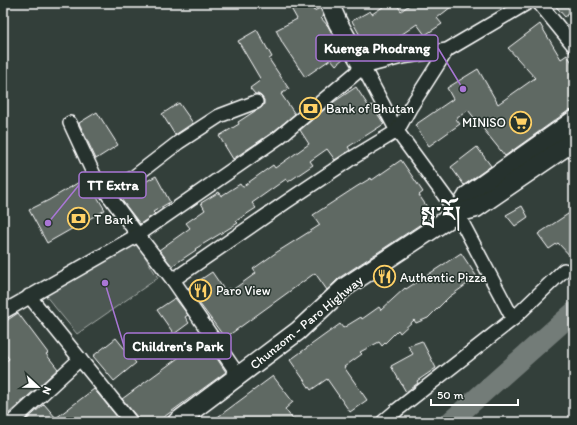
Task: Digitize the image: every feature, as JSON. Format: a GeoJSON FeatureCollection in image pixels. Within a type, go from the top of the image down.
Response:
{"type":"FeatureCollection","features":[{"type":"Feature","properties":{"kind":"street"},"geometry":{"type":"LineString","coordinates":[[329,3],[338,23],[397,131],[457,213],[512,319]]}},
{"type":"Feature","properties":{"kind":"street"},"geometry":{"type":"LineString","coordinates":[[3,312],[138,236],[278,138],[363,67],[402,57],[447,50],[527,3]]}},
{"type":"Feature","properties":{"kind":"street"},"geometry":{"type":"LineString","coordinates":[[539,3],[574,46]]}},
{"type":"Feature","properties":{"kind":"street"},"geometry":{"type":"LineString","coordinates":[[173,280],[349,160],[397,131],[447,50]]}},
{"type":"Feature","properties":{"kind":"street"},"geometry":{"type":"LineString","coordinates":[[109,196],[180,142],[219,116],[256,102]]}},
{"type":"Feature","properties":{"kind":"street","name":"Chunzom - Paro Highway"},"geometry":{"type":"LineString","coordinates":[[457,213],[468,195],[574,120]]}},
{"type":"Feature","properties":{"kind":"street"},"geometry":{"type":"LineString","coordinates":[[70,123],[95,177],[138,236],[173,280],[239,376]]}},
{"type":"Feature","properties":{"kind":"street","name":"Chunzom - Paro Highway"},"geometry":{"type":"LineString","coordinates":[[179,422],[298,331],[345,287],[457,213],[476,208],[574,141]]}},
{"type":"Feature","properties":{"kind":"street"},"geometry":{"type":"LineString","coordinates":[[383,422],[512,319],[564,270]]}},
{"type":"Feature","properties":{"kind":"street"},"geometry":{"type":"LineString","coordinates":[[30,296],[131,422]]}},
{"type":"Feature","properties":{"kind":"street"},"geometry":{"type":"LineString","coordinates":[[12,422],[80,359]]}},
{"type":"Feature","properties":{"kind":"shaded area"},"geometry":{"type":"Polygon","coordinates":[[[136,242],[158,278],[77,334],[45,295],[136,242]]]}},
{"type":"Feature","properties":{"kind":"building"},"geometry":{"type":"Polygon","coordinates":[[[288,3],[310,3],[314,11],[320,8],[324,16],[321,18],[328,26],[345,57],[336,65],[331,59],[305,77],[283,44],[276,30],[297,19],[288,3]]]}},
{"type":"Feature","properties":{"kind":"building"},"geometry":{"type":"Polygon","coordinates":[[[389,3],[396,3],[401,11],[412,3],[456,3],[437,18],[442,24],[425,35],[417,24],[395,39],[394,36],[368,50],[352,21],[370,11],[372,14],[389,3]]]}},
{"type":"Feature","properties":{"kind":"building"},"geometry":{"type":"Polygon","coordinates":[[[553,3],[574,3],[574,10],[565,17],[553,3]]]}},
{"type":"Feature","properties":{"kind":"building"},"geometry":{"type":"Polygon","coordinates":[[[540,24],[561,59],[567,55],[574,65],[574,110],[568,111],[505,156],[468,110],[456,119],[460,124],[429,146],[415,125],[453,99],[447,88],[478,69],[498,104],[535,78],[508,48],[540,24]]]}},
{"type":"Feature","properties":{"kind":"building"},"geometry":{"type":"Polygon","coordinates":[[[257,30],[272,57],[269,59],[289,89],[281,94],[295,114],[273,132],[233,159],[219,136],[239,124],[238,122],[262,107],[264,104],[264,100],[261,96],[255,94],[250,88],[261,80],[238,41],[257,30]]]}},
{"type":"Feature","properties":{"kind":"building"},"geometry":{"type":"Polygon","coordinates":[[[356,87],[369,107],[372,105],[384,124],[348,147],[350,150],[335,160],[327,149],[310,161],[313,165],[288,182],[286,179],[252,203],[256,208],[236,221],[238,223],[195,249],[196,250],[172,266],[159,250],[190,228],[186,223],[205,210],[201,203],[219,192],[221,196],[240,184],[242,187],[273,165],[275,168],[309,144],[300,130],[331,104],[356,87]]]}},
{"type":"Feature","properties":{"kind":"building"},"geometry":{"type":"Polygon","coordinates":[[[179,103],[193,123],[175,135],[162,114],[179,103]]]}},
{"type":"Feature","properties":{"kind":"building"},"geometry":{"type":"Polygon","coordinates":[[[97,112],[118,145],[96,159],[79,123],[97,112]]]}},
{"type":"Feature","properties":{"kind":"building"},"geometry":{"type":"Polygon","coordinates":[[[477,147],[491,166],[464,185],[451,167],[477,147]]]}},
{"type":"Feature","properties":{"kind":"building"},"geometry":{"type":"Polygon","coordinates":[[[401,160],[423,192],[419,195],[433,216],[339,278],[327,290],[315,273],[225,338],[188,288],[212,272],[225,291],[229,288],[231,291],[256,273],[253,269],[320,225],[313,215],[371,178],[372,180],[401,160]]]}},
{"type":"Feature","properties":{"kind":"building"},"geometry":{"type":"Polygon","coordinates":[[[156,176],[170,202],[153,212],[155,214],[140,224],[120,198],[127,192],[156,176]]]}},
{"type":"Feature","properties":{"kind":"building"},"geometry":{"type":"Polygon","coordinates":[[[86,178],[105,210],[47,243],[29,210],[86,178]]]}},
{"type":"Feature","properties":{"kind":"building"},"geometry":{"type":"Polygon","coordinates":[[[522,206],[528,217],[515,226],[506,215],[522,206]]]}},
{"type":"Feature","properties":{"kind":"building"},"geometry":{"type":"Polygon","coordinates":[[[574,210],[574,260],[558,243],[549,249],[538,234],[574,210]]]}},
{"type":"Feature","properties":{"kind":"building"},"geometry":{"type":"Polygon","coordinates":[[[461,253],[477,277],[449,297],[428,318],[416,323],[414,320],[400,333],[398,330],[382,346],[379,342],[360,352],[362,354],[344,367],[367,400],[350,412],[327,379],[311,390],[290,360],[340,324],[343,328],[361,317],[362,319],[379,307],[381,310],[405,288],[406,289],[461,253]]]}},
{"type":"Feature","properties":{"kind":"building"},"geometry":{"type":"Polygon","coordinates":[[[175,298],[188,315],[185,317],[189,323],[174,334],[157,310],[175,298]]]}},
{"type":"Feature","properties":{"kind":"building"},"geometry":{"type":"Polygon","coordinates":[[[18,313],[58,369],[6,416],[3,412],[3,363],[9,359],[3,351],[3,323],[18,313]]]}},
{"type":"Feature","properties":{"kind":"building"},"geometry":{"type":"Polygon","coordinates":[[[116,338],[136,363],[114,381],[93,356],[116,338]]]}},
{"type":"Feature","properties":{"kind":"building"},"geometry":{"type":"Polygon","coordinates":[[[204,339],[226,372],[157,422],[139,422],[137,417],[122,399],[204,339]]]}},
{"type":"Feature","properties":{"kind":"building"},"geometry":{"type":"Polygon","coordinates":[[[422,341],[436,368],[417,381],[418,383],[406,392],[391,366],[413,354],[408,346],[422,341]]]}},
{"type":"Feature","properties":{"kind":"building"},"geometry":{"type":"Polygon","coordinates":[[[273,376],[293,402],[285,409],[295,422],[211,422],[273,376]]]}},
{"type":"Feature","properties":{"kind":"building"},"geometry":{"type":"Polygon","coordinates":[[[94,389],[119,419],[115,422],[24,422],[44,404],[56,418],[94,389]]]}},
{"type":"Feature","properties":{"kind":"waterway"},"geometry":{"type":"LineString","coordinates":[[450,422],[574,312]]}},
{"type":"Feature","properties":{"kind":"place","name":"Kuenga Phodrang"},"geometry":{"type":"Point","coordinates":[463,89]}},
{"type":"Feature","properties":{"kind":"place","name":"Bank of Bhutan"},"geometry":{"type":"Point","coordinates":[311,108]}},
{"type":"Feature","properties":{"kind":"place","name":"MINISO"},"geometry":{"type":"Point","coordinates":[521,122]}},
{"type":"Feature","properties":{"kind":"place","name":"T Bank"},"geometry":{"type":"Point","coordinates":[78,219]}},
{"type":"Feature","properties":{"kind":"place","name":"TT Extra"},"geometry":{"type":"Point","coordinates":[48,223]}},
{"type":"Feature","properties":{"kind":"place","name":"Authentic Pizza"},"geometry":{"type":"Point","coordinates":[385,277]}},
{"type":"Feature","properties":{"kind":"place","name":"Children’s Park"},"geometry":{"type":"Point","coordinates":[105,283]}},
{"type":"Feature","properties":{"kind":"place","name":"Paro View"},"geometry":{"type":"Point","coordinates":[201,290]}},
{"type":"Feature","properties":{"kind":"district","name":"སྤ་རོ།"},"geometry":{"type":"Point","coordinates":[441,214]}}]}
